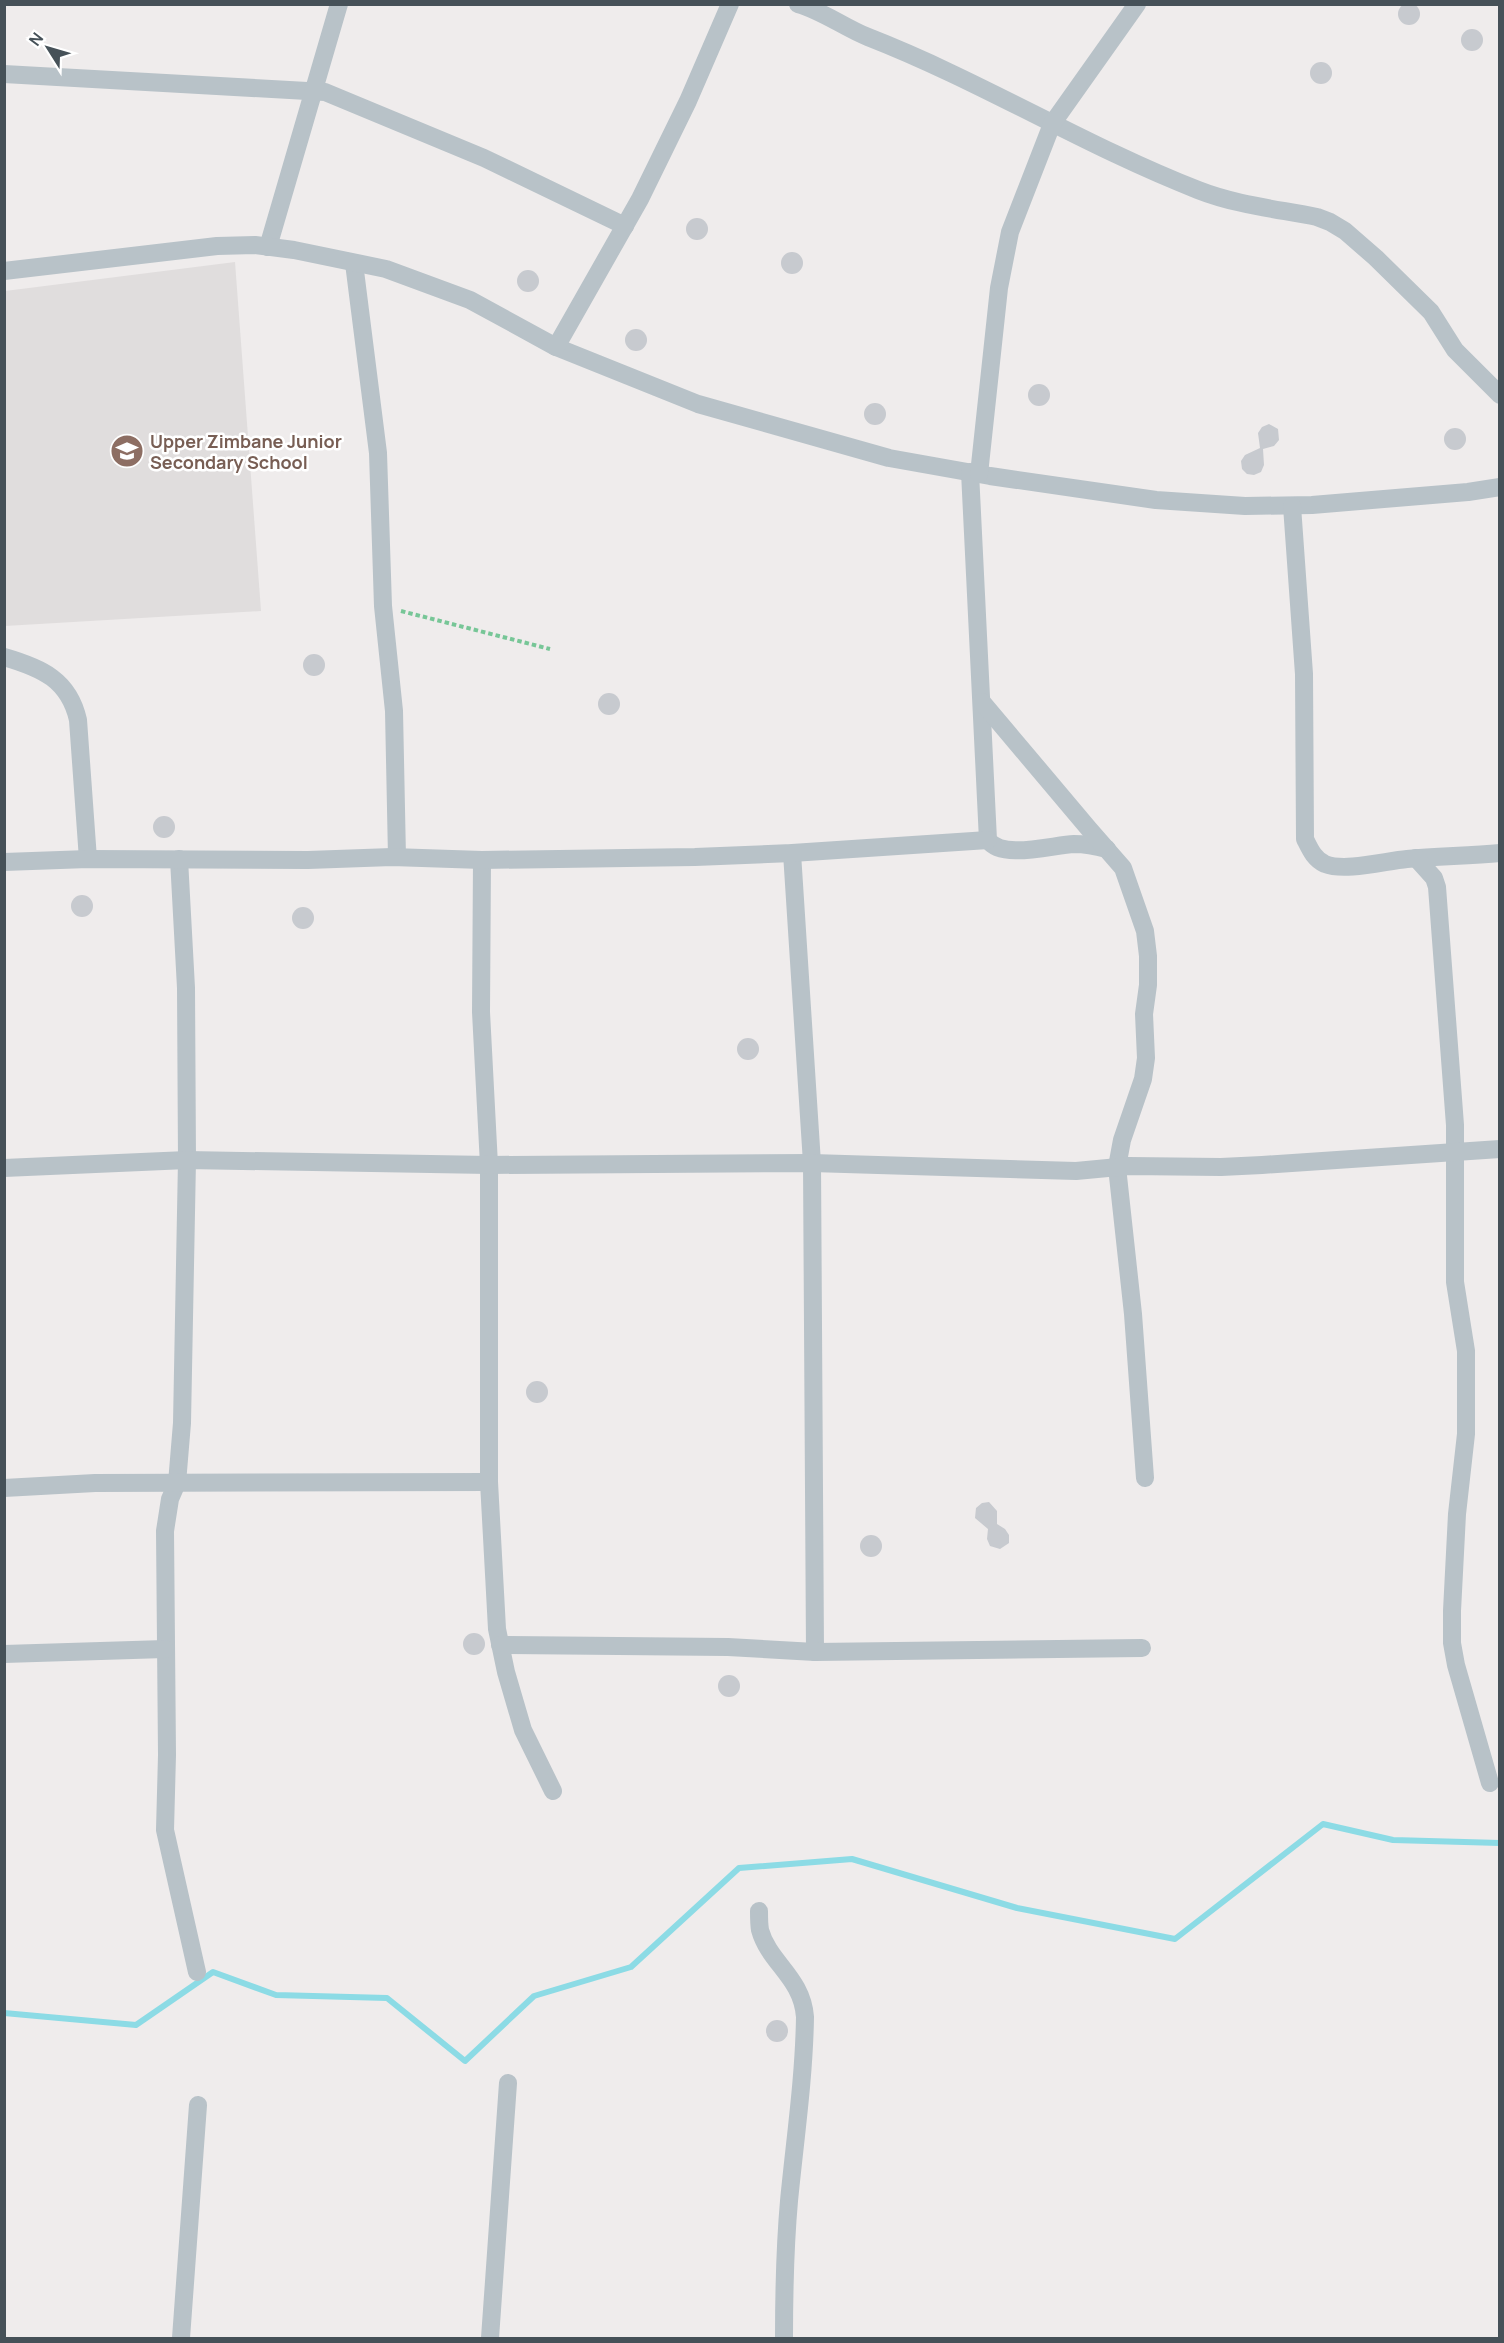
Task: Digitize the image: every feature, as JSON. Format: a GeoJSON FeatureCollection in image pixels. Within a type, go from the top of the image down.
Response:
{"type":"FeatureCollection","features":[{"type":"Feature","properties":{"kind":"street"},"geometry":{"type":"LineString","coordinates":[[268,247],[339,4]]}},
{"type":"Feature","properties":{"kind":"street"},"geometry":{"type":"LineString","coordinates":[[556,347],[626,226],[688,101],[730,4]]}},
{"type":"Feature","properties":{"kind":"street"},"geometry":{"type":"LineString","coordinates":[[798,4],[860,34],[915,55],[1052,124],[1197,190],[1227,200],[1317,217],[1330,222],[1376,258],[1431,312],[1455,350],[1500,395]]}},
{"type":"Feature","properties":{"kind":"street"},"geometry":{"type":"LineString","coordinates":[[1107,849],[1071,844],[1006,850],[990,844],[988,840],[975,473],[999,288],[1010,232],[1052,124],[1137,4]]}},
{"type":"Feature","properties":{"kind":"street"},"geometry":{"type":"LineString","coordinates":[[4,74],[325,92],[484,158],[626,226]]}},
{"type":"Feature","properties":{"kind":"street"},"geometry":{"type":"LineString","coordinates":[[4,271],[217,246],[268,247],[386,269],[470,300],[556,347],[698,404],[890,458],[1156,500],[1245,506],[1292,506],[1468,492],[1500,487]]}},
{"type":"Feature","properties":{"kind":"street"},"geometry":{"type":"LineString","coordinates":[[354,263],[378,453],[383,606],[394,711],[397,857]]}},
{"type":"Feature","properties":{"kind":"street"},"geometry":{"type":"LineString","coordinates":[[1292,506],[1304,674],[1305,839],[1316,858],[1331,866],[1500,853]]}},
{"type":"Feature","properties":{"kind":"street"},"geometry":{"type":"LineString","coordinates":[[4,657],[28,664],[55,680],[66,690],[74,703],[78,720],[88,859]]}},
{"type":"Feature","properties":{"kind":"street"},"geometry":{"type":"LineString","coordinates":[[982,702],[1124,867],[1145,931],[1148,956],[1143,1079],[1122,1140],[1117,1167],[1133,1314],[1145,1478]]}},
{"type":"Feature","properties":{"kind":"street"},"geometry":{"type":"LineString","coordinates":[[4,862],[88,859],[308,860],[397,857],[482,860],[695,857],[988,840]]}},
{"type":"Feature","properties":{"kind":"street"},"geometry":{"type":"LineString","coordinates":[[792,853],[812,1163],[815,1652]]}},
{"type":"Feature","properties":{"kind":"street"},"geometry":{"type":"LineString","coordinates":[[1416,858],[1434,879],[1437,887],[1455,1125],[1455,1282],[1466,1351],[1466,1422],[1457,1514],[1452,1643],[1456,1665],[1490,1783]]}},
{"type":"Feature","properties":{"kind":"street"},"geometry":{"type":"LineString","coordinates":[[179,859],[186,988],[187,1160],[182,1424],[177,1483],[170,1499],[165,1531],[167,1755],[165,1830],[197,1972]]}},
{"type":"Feature","properties":{"kind":"street"},"geometry":{"type":"LineString","coordinates":[[482,860],[481,1012],[489,1165],[489,1482],[497,1629],[523,1730],[553,1791]]}},
{"type":"Feature","properties":{"kind":"street"},"geometry":{"type":"LineString","coordinates":[[4,1168],[187,1160],[489,1165],[812,1163],[1076,1171],[1117,1167],[1252,1166],[1500,1149]]}},
{"type":"Feature","properties":{"kind":"street"},"geometry":{"type":"LineString","coordinates":[[4,1488],[74,1483],[489,1482]]}},
{"type":"Feature","properties":{"kind":"street"},"geometry":{"type":"LineString","coordinates":[[500,1645],[728,1647],[815,1652],[1142,1648]]}},
{"type":"Feature","properties":{"kind":"street"},"geometry":{"type":"LineString","coordinates":[[4,1654],[165,1649]]}},
{"type":"Feature","properties":{"kind":"street"},"geometry":{"type":"LineString","coordinates":[[759,1911],[760,1928],[765,1943],[799,1990],[804,2001],[805,2017],[800,2113],[786,2247],[784,2338]]}},
{"type":"Feature","properties":{"kind":"street"},"geometry":{"type":"LineString","coordinates":[[490,2338],[508,2083]]}},
{"type":"Feature","properties":{"kind":"street"},"geometry":{"type":"LineString","coordinates":[[181,2338],[198,2105]]}},
{"type":"Feature","properties":{"kind":"path"},"geometry":{"type":"LineString","coordinates":[[383,606],[550,649]]}},
{"type":"Feature","properties":{"kind":"shaded area","name":"Upper Zimbane Junior Secondary School"},"geometry":{"type":"Polygon","coordinates":[[[235,262],[261,611],[5,626],[5,291],[235,262]]]}},
{"type":"Feature","properties":{"kind":"building"},"geometry":{"type":"Polygon","coordinates":[[[1409,3],[1417,6],[1420,14],[1417,22],[1409,25],[1401,22],[1398,14],[1401,6],[1409,3]]]}},
{"type":"Feature","properties":{"kind":"building"},"geometry":{"type":"Polygon","coordinates":[[[1472,29],[1480,32],[1483,40],[1480,48],[1472,51],[1464,48],[1461,40],[1464,32],[1472,29]]]}},
{"type":"Feature","properties":{"kind":"building"},"geometry":{"type":"Polygon","coordinates":[[[1321,62],[1329,65],[1332,73],[1329,81],[1321,84],[1313,81],[1310,73],[1313,65],[1321,62]]]}},
{"type":"Feature","properties":{"kind":"building"},"geometry":{"type":"Polygon","coordinates":[[[697,218],[705,221],[708,229],[705,237],[697,240],[689,237],[686,229],[689,221],[697,218]]]}},
{"type":"Feature","properties":{"kind":"building"},"geometry":{"type":"Polygon","coordinates":[[[792,252],[800,255],[803,263],[800,271],[792,274],[784,271],[781,263],[784,255],[792,252]]]}},
{"type":"Feature","properties":{"kind":"building"},"geometry":{"type":"Polygon","coordinates":[[[528,270],[536,273],[539,281],[536,289],[528,292],[520,289],[517,281],[520,273],[528,270]]]}},
{"type":"Feature","properties":{"kind":"building"},"geometry":{"type":"Polygon","coordinates":[[[636,329],[644,332],[647,340],[644,348],[636,351],[628,348],[625,340],[628,332],[636,329]]]}},
{"type":"Feature","properties":{"kind":"building"},"geometry":{"type":"Polygon","coordinates":[[[1039,384],[1047,387],[1050,395],[1047,403],[1039,406],[1031,403],[1028,395],[1031,387],[1039,384]]]}},
{"type":"Feature","properties":{"kind":"building"},"geometry":{"type":"Polygon","coordinates":[[[875,403],[883,406],[886,414],[883,422],[875,425],[867,422],[864,414],[867,406],[875,403]]]}},
{"type":"Feature","properties":{"kind":"building"},"geometry":{"type":"Polygon","coordinates":[[[1269,424],[1278,429],[1279,440],[1274,446],[1263,449],[1264,465],[1261,472],[1254,475],[1247,474],[1242,469],[1241,461],[1245,455],[1260,448],[1258,433],[1262,427],[1269,424]]]}},
{"type":"Feature","properties":{"kind":"building"},"geometry":{"type":"Polygon","coordinates":[[[1455,428],[1463,431],[1466,439],[1463,447],[1455,450],[1447,447],[1444,439],[1447,431],[1455,428]]]}},
{"type":"Feature","properties":{"kind":"building"},"geometry":{"type":"Polygon","coordinates":[[[314,654],[322,657],[325,665],[322,673],[314,676],[306,673],[303,665],[306,657],[314,654]]]}},
{"type":"Feature","properties":{"kind":"building"},"geometry":{"type":"Polygon","coordinates":[[[609,693],[617,696],[620,704],[617,712],[609,715],[601,712],[598,704],[601,696],[609,693]]]}},
{"type":"Feature","properties":{"kind":"building"},"geometry":{"type":"Polygon","coordinates":[[[164,816],[172,819],[175,827],[172,835],[164,838],[156,835],[153,827],[156,819],[164,816]]]}},
{"type":"Feature","properties":{"kind":"building"},"geometry":{"type":"Polygon","coordinates":[[[82,895],[90,898],[93,906],[90,914],[82,917],[74,914],[71,906],[74,898],[82,895]]]}},
{"type":"Feature","properties":{"kind":"building"},"geometry":{"type":"Polygon","coordinates":[[[303,907],[311,910],[314,918],[311,926],[303,929],[295,926],[292,918],[295,910],[303,907]]]}},
{"type":"Feature","properties":{"kind":"building"},"geometry":{"type":"Polygon","coordinates":[[[748,1038],[756,1041],[759,1049],[756,1057],[748,1060],[740,1057],[737,1049],[740,1041],[748,1038]]]}},
{"type":"Feature","properties":{"kind":"building"},"geometry":{"type":"Polygon","coordinates":[[[537,1381],[545,1384],[548,1392],[545,1400],[537,1403],[529,1400],[526,1392],[529,1384],[537,1381]]]}},
{"type":"Feature","properties":{"kind":"building"},"geometry":{"type":"Polygon","coordinates":[[[989,1502],[997,1511],[997,1524],[1009,1535],[1009,1543],[1000,1549],[990,1546],[987,1539],[988,1529],[975,1518],[976,1508],[982,1503],[989,1502]]]}},
{"type":"Feature","properties":{"kind":"building"},"geometry":{"type":"Polygon","coordinates":[[[871,1535],[879,1538],[882,1546],[879,1554],[871,1557],[863,1554],[860,1546],[863,1538],[871,1535]]]}},
{"type":"Feature","properties":{"kind":"building"},"geometry":{"type":"Polygon","coordinates":[[[474,1633],[482,1636],[485,1644],[482,1652],[474,1655],[466,1652],[463,1644],[466,1636],[474,1633]]]}},
{"type":"Feature","properties":{"kind":"building"},"geometry":{"type":"Polygon","coordinates":[[[729,1675],[737,1678],[740,1686],[737,1694],[729,1697],[721,1694],[718,1686],[721,1678],[729,1675]]]}},
{"type":"Feature","properties":{"kind":"building"},"geometry":{"type":"Polygon","coordinates":[[[777,2020],[785,2023],[788,2031],[785,2039],[777,2042],[769,2039],[766,2031],[769,2023],[777,2020]]]}},
{"type":"Feature","properties":{"kind":"waterway"},"geometry":{"type":"LineString","coordinates":[[4,2013],[136,2025],[213,1972],[276,1995],[387,1998],[465,2061],[534,1996],[631,1967],[739,1868],[852,1859],[1017,1908],[1175,1939],[1323,1824],[1393,1840],[1500,1843]]}},
{"type":"Feature","properties":{"kind":"place","name":"Upper Zimbane Junior Secondary School"},"geometry":{"type":"Point","coordinates":[127,451]}}]}
